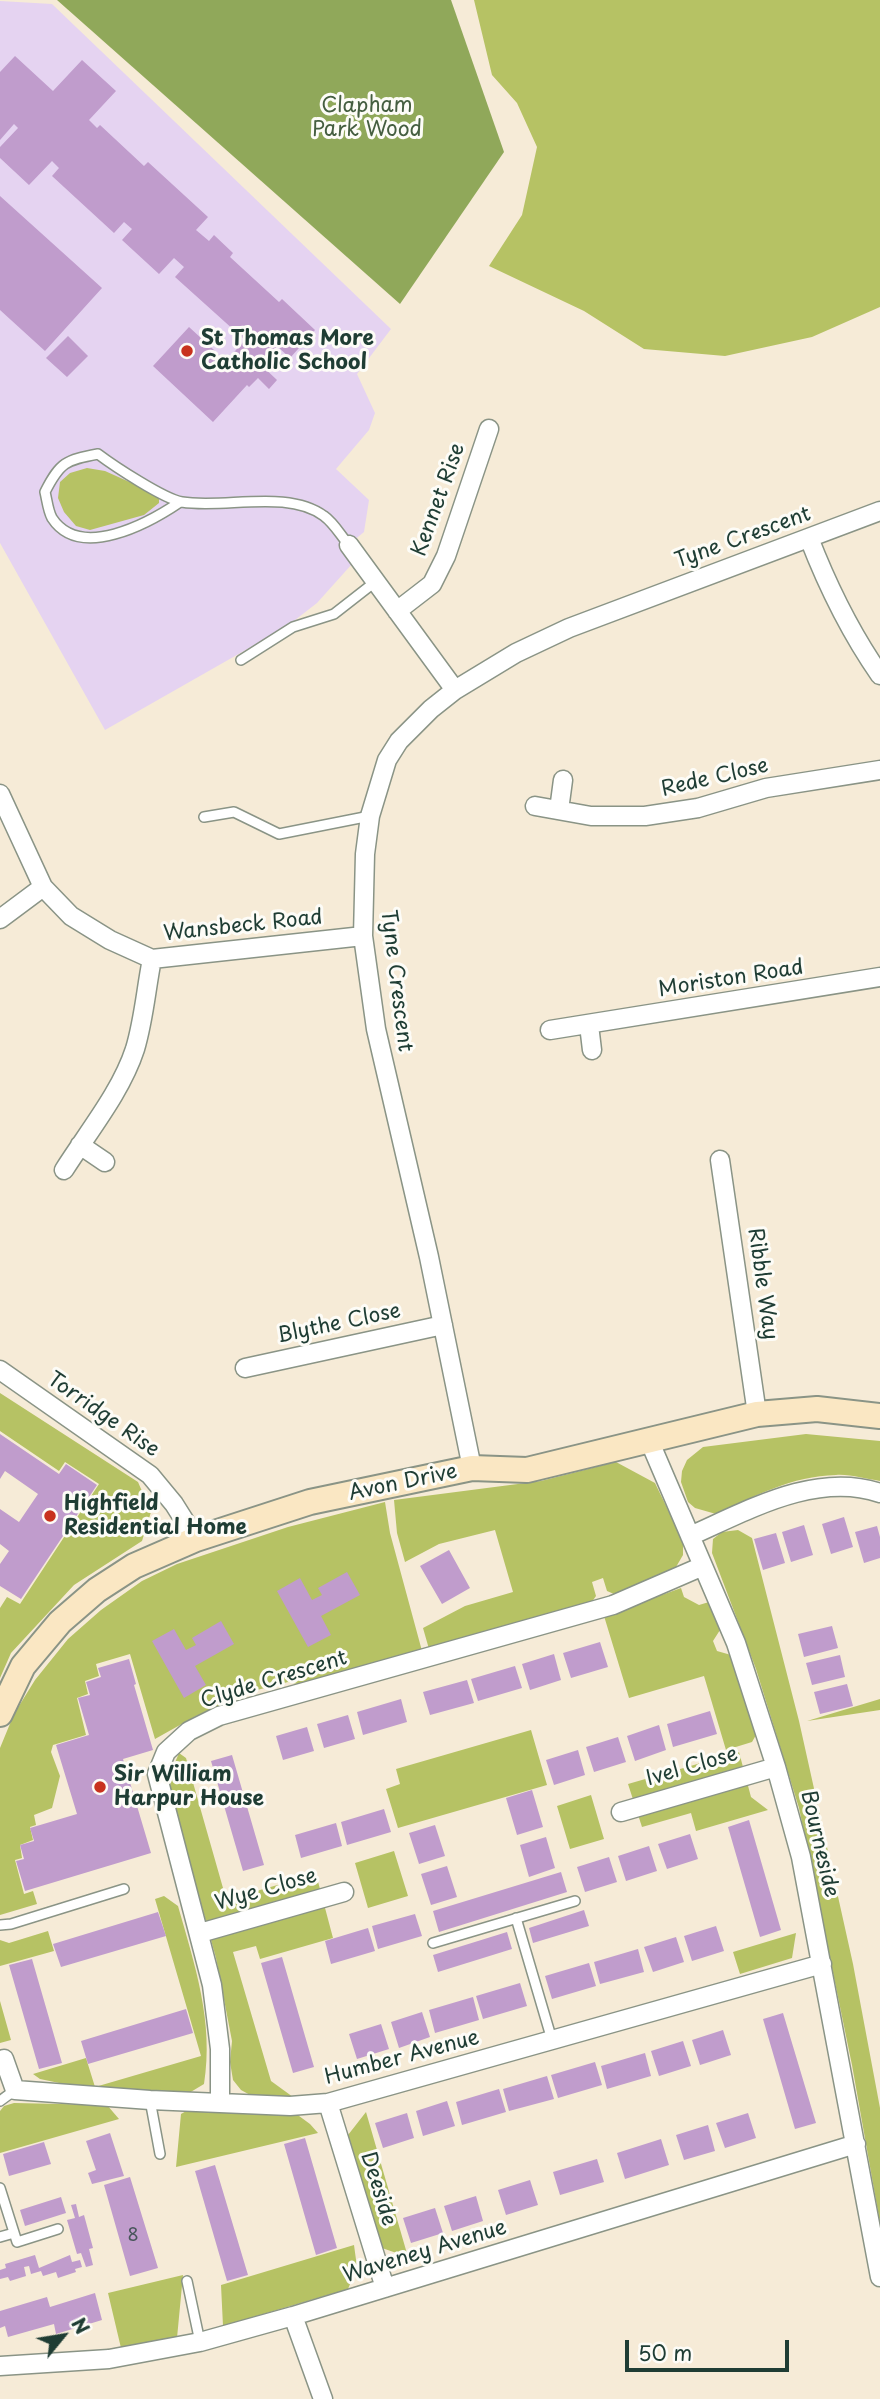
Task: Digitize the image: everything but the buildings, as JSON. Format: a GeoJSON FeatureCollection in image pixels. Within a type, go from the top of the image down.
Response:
{"type":"FeatureCollection","features":[{"type":"Feature","properties":{"kind":"street","name":"Kennet Rise"},"geometry":{"type":"LineString","coordinates":[[397,611],[432,584],[446,556],[489,429]]}},
{"type":"Feature","properties":{"kind":"street","name":"Tyne Crescent"},"geometry":{"type":"LineString","coordinates":[[472,1468],[443,1325],[376,1029],[363,936],[365,854],[370,816],[387,760],[399,741],[430,709],[455,690],[516,653],[569,628],[880,511]]}},
{"type":"Feature","properties":{"kind":"street"},"geometry":{"type":"LineString","coordinates":[[808,538],[837,606],[880,675]]}},
{"type":"Feature","properties":{"kind":"street"},"geometry":{"type":"LineString","coordinates":[[349,545],[455,690]]}},
{"type":"Feature","properties":{"kind":"street","name":"Rede Close"},"geometry":{"type":"LineString","coordinates":[[535,806],[591,816],[645,816],[698,808],[766,788],[880,770]]}},
{"type":"Feature","properties":{"kind":"street"},"geometry":{"type":"LineString","coordinates":[[559,810],[563,780]]}},
{"type":"Feature","properties":{"kind":"street","name":"Wansbeck Road"},"geometry":{"type":"LineString","coordinates":[[0,794],[43,887],[71,916],[110,940],[152,959],[363,936]]}},
{"type":"Feature","properties":{"kind":"street"},"geometry":{"type":"LineString","coordinates":[[0,919],[43,887]]}},
{"type":"Feature","properties":{"kind":"street"},"geometry":{"type":"LineString","coordinates":[[64,1170],[120,1082],[134,1051],[144,1013],[152,959]]}},
{"type":"Feature","properties":{"kind":"street","name":"Moriston Road"},"geometry":{"type":"LineString","coordinates":[[550,1030],[880,977]]}},
{"type":"Feature","properties":{"kind":"street"},"geometry":{"type":"LineString","coordinates":[[589,1025],[593,1050]]}},
{"type":"Feature","properties":{"kind":"street"},"geometry":{"type":"LineString","coordinates":[[80,1145],[105,1162]]}},
{"type":"Feature","properties":{"kind":"street","name":"Ribble Way"},"geometry":{"type":"LineString","coordinates":[[720,1160],[758,1414]]}},
{"type":"Feature","properties":{"kind":"street","name":"Blythe Close"},"geometry":{"type":"LineString","coordinates":[[245,1368],[443,1325]]}},
{"type":"Feature","properties":{"kind":"street","name":"Torridge Rise"},"geometry":{"type":"LineString","coordinates":[[0,1370],[150,1475],[174,1504],[196,1539]]}},
{"type":"Feature","properties":{"kind":"street","name":"Avon Drive"},"geometry":{"type":"LineString","coordinates":[[0,1714],[23,1666],[60,1622],[97,1590],[134,1566],[196,1539],[310,1502],[472,1468],[527,1470],[758,1414],[817,1409],[880,1416]]}},
{"type":"Feature","properties":{"kind":"street","name":"Bourneside"},"geometry":{"type":"LineString","coordinates":[[649,1440],[736,1643],[776,1767],[801,1857],[880,2277]]}},
{"type":"Feature","properties":{"kind":"street"},"geometry":{"type":"LineString","coordinates":[[691,1536],[783,1496],[833,1487],[880,1493]]}},
{"type":"Feature","properties":{"kind":"street","name":"Clyde Crescent"},"geometry":{"type":"LineString","coordinates":[[220,2102],[220,2049],[212,1985],[158,1774],[166,1752],[189,1731],[219,1716],[613,1605],[703,1566]]}},
{"type":"Feature","properties":{"kind":"street","name":"Ivel Close"},"geometry":{"type":"LineString","coordinates":[[621,1812],[776,1767]]}},
{"type":"Feature","properties":{"kind":"street","name":"Wye Close"},"geometry":{"type":"LineString","coordinates":[[200,1933],[344,1892]]}},
{"type":"Feature","properties":{"kind":"street","name":"Humber Avenue"},"geometry":{"type":"LineString","coordinates":[[4,2059],[7,2095],[290,2106],[328,2104],[822,1964]]}},
{"type":"Feature","properties":{"kind":"street","name":"Deeside"},"geometry":{"type":"LineString","coordinates":[[328,2104],[385,2288]]}},
{"type":"Feature","properties":{"kind":"street","name":"Waveney Avenue"},"geometry":{"type":"LineString","coordinates":[[0,2366],[109,2359],[200,2342],[856,2144]]}},
{"type":"Feature","properties":{"kind":"street"},"geometry":{"type":"LineString","coordinates":[[293,2316],[323,2399]]}},
{"type":"Feature","properties":{"kind":"lane"},"geometry":{"type":"LineString","coordinates":[[180,502],[159,516],[129,529],[108,536],[85,539],[65,533],[51,517],[45,492],[56,470],[73,458],[98,454],[180,502],[267,502],[302,505],[325,516],[349,545]]}},
{"type":"Feature","properties":{"kind":"lane"},"geometry":{"type":"LineString","coordinates":[[242,660],[293,627],[334,614],[376,582]]}},
{"type":"Feature","properties":{"kind":"lane"},"geometry":{"type":"LineString","coordinates":[[204,817],[234,812],[279,834],[370,816]]}},
{"type":"Feature","properties":{"kind":"lane"},"geometry":{"type":"LineString","coordinates":[[0,1925],[11,1924],[124,1889]]}},
{"type":"Feature","properties":{"kind":"lane"},"geometry":{"type":"LineString","coordinates":[[433,1942],[575,1901]]}},
{"type":"Feature","properties":{"kind":"lane"},"geometry":{"type":"LineString","coordinates":[[516,1918],[552,2040]]}},
{"type":"Feature","properties":{"kind":"lane"},"geometry":{"type":"LineString","coordinates":[[150,2100],[160,2154]]}},
{"type":"Feature","properties":{"kind":"lane"},"geometry":{"type":"LineString","coordinates":[[0,2188],[17,2242],[58,2229]]}},
{"type":"Feature","properties":{"kind":"lane"},"geometry":{"type":"LineString","coordinates":[[0,2238],[14,2233]]}},
{"type":"Feature","properties":{"kind":"lane"},"geometry":{"type":"LineString","coordinates":[[187,2281],[200,2342]]}},
{"type":"Feature","properties":{"kind":"shaded area","name":"St Thomas More Catholic School"},"geometry":{"type":"Polygon","coordinates":[[[0,1],[52,4],[391,329],[357,374],[375,413],[369,430],[336,469],[369,500],[364,532],[342,550],[352,564],[317,603],[286,627],[105,730],[0,543],[0,1]]]}},
{"type":"Feature","properties":{"kind":"green space","name":"Clapham Park Wood"},"geometry":{"type":"Polygon","coordinates":[[[57,0],[451,0],[504,152],[400,304],[57,0]]]}},
{"type":"Feature","properties":{"kind":"green space"},"geometry":{"type":"Polygon","coordinates":[[[474,0],[880,0],[880,307],[812,337],[725,356],[644,349],[584,311],[489,266],[522,215],[537,147],[517,103],[492,75],[474,0]]]}},
{"type":"Feature","properties":{"kind":"green space"},"geometry":{"type":"Polygon","coordinates":[[[87,468],[105,471],[154,493],[159,497],[159,503],[144,515],[90,530],[76,526],[64,512],[58,498],[60,482],[70,473],[87,468]]]}},
{"type":"Feature","properties":{"kind":"green space"},"geometry":{"type":"Polygon","coordinates":[[[0,1393],[138,1482],[151,1512],[142,1541],[74,1585],[11,1653],[0,1678],[0,1608],[7,1597],[20,1604],[99,1484],[65,1462],[59,1471],[0,1431],[0,1393]]]}},
{"type":"Feature","properties":{"kind":"green space"},"geometry":{"type":"Polygon","coordinates":[[[806,1434],[880,1441],[880,1481],[841,1475],[804,1479],[774,1488],[716,1514],[695,1508],[688,1502],[681,1482],[682,1471],[687,1460],[703,1447],[806,1434]]]}},
{"type":"Feature","properties":{"kind":"green space"},"geometry":{"type":"Polygon","coordinates":[[[616,1462],[655,1483],[683,1541],[683,1555],[676,1567],[668,1574],[614,1594],[607,1591],[603,1578],[592,1582],[596,1596],[591,1603],[429,1649],[423,1628],[465,1606],[513,1592],[495,1530],[439,1544],[405,1562],[397,1533],[394,1500],[541,1481],[616,1462]]]}},
{"type":"Feature","properties":{"kind":"green space"},"geometry":{"type":"Polygon","coordinates":[[[385,1502],[390,1533],[422,1651],[307,1686],[288,1682],[230,1697],[219,1710],[196,1716],[155,1739],[130,1654],[96,1664],[99,1676],[85,1681],[88,1694],[77,1698],[86,1735],[53,1745],[51,1752],[60,1776],[52,1808],[34,1815],[36,1825],[30,1827],[33,1840],[20,1845],[22,1858],[15,1860],[24,1894],[33,1891],[37,1904],[0,1915],[0,1748],[14,1714],[35,1680],[68,1639],[101,1610],[142,1581],[177,1564],[288,1527],[385,1502]]]}},
{"type":"Feature","properties":{"kind":"green space"},"geometry":{"type":"Polygon","coordinates":[[[738,1530],[752,1538],[799,1721],[853,1964],[880,2108],[880,2223],[852,2065],[799,1808],[756,1669],[712,1553],[713,1539],[722,1532],[738,1530]]]}},
{"type":"Feature","properties":{"kind":"green space"},"geometry":{"type":"Polygon","coordinates":[[[681,1588],[684,1597],[699,1605],[709,1602],[720,1630],[713,1641],[717,1651],[731,1655],[756,1735],[752,1742],[726,1750],[704,1676],[629,1698],[604,1616],[681,1588]]]}},
{"type":"Feature","properties":{"kind":"green space"},"geometry":{"type":"Polygon","coordinates":[[[880,1699],[880,1710],[807,1721],[880,1699]]]}},
{"type":"Feature","properties":{"kind":"green space"},"geometry":{"type":"Polygon","coordinates":[[[531,1730],[547,1785],[398,1828],[386,1789],[400,1784],[396,1769],[531,1730]]]}},
{"type":"Feature","properties":{"kind":"green space"},"geometry":{"type":"Polygon","coordinates":[[[739,1752],[751,1797],[768,1810],[696,1831],[691,1813],[642,1827],[628,1784],[739,1752]]]}},
{"type":"Feature","properties":{"kind":"green space"},"geometry":{"type":"Polygon","coordinates":[[[179,1753],[186,1758],[225,1895],[232,1898],[316,1874],[333,1938],[260,1959],[256,1946],[233,1952],[271,2081],[293,2097],[252,2096],[241,2090],[233,2080],[230,2062],[232,2041],[216,1958],[170,1791],[171,1772],[179,1753]]]}},
{"type":"Feature","properties":{"kind":"green space"},"geometry":{"type":"Polygon","coordinates":[[[591,1795],[604,1839],[570,1849],[557,1806],[591,1795]]]}},
{"type":"Feature","properties":{"kind":"green space"},"geometry":{"type":"Polygon","coordinates":[[[394,1851],[408,1896],[368,1908],[355,1863],[394,1851]]]}},
{"type":"Feature","properties":{"kind":"green space"},"geometry":{"type":"Polygon","coordinates":[[[164,1896],[178,1906],[201,1994],[207,2038],[204,2084],[189,2093],[88,2089],[40,2079],[33,2074],[86,2058],[95,2087],[201,2056],[155,1899],[164,1896]]]}},
{"type":"Feature","properties":{"kind":"green space"},"geometry":{"type":"Polygon","coordinates":[[[48,1931],[54,1951],[0,1966],[0,1940],[9,1943],[48,1931]]]}},
{"type":"Feature","properties":{"kind":"green space"},"geometry":{"type":"Polygon","coordinates":[[[796,1933],[792,1958],[740,1974],[733,1952],[796,1933]]]}},
{"type":"Feature","properties":{"kind":"green space"},"geometry":{"type":"Polygon","coordinates":[[[0,2001],[11,2040],[0,2043],[0,2001]]]}},
{"type":"Feature","properties":{"kind":"green space"},"geometry":{"type":"Polygon","coordinates":[[[14,2103],[107,2105],[119,2119],[0,2153],[0,2111],[4,2106],[14,2103]]]}},
{"type":"Feature","properties":{"kind":"green space"},"geometry":{"type":"Polygon","coordinates":[[[188,2110],[295,2113],[318,2133],[176,2167],[181,2114],[188,2110]]]}},
{"type":"Feature","properties":{"kind":"green space"},"geometry":{"type":"Polygon","coordinates":[[[366,2112],[408,2257],[382,2248],[348,2135],[366,2112]]]}},
{"type":"Feature","properties":{"kind":"green space"},"geometry":{"type":"Polygon","coordinates":[[[354,2245],[357,2267],[348,2289],[223,2326],[221,2285],[354,2245]]]}},
{"type":"Feature","properties":{"kind":"green space"},"geometry":{"type":"Polygon","coordinates":[[[183,2275],[177,2338],[121,2348],[108,2293],[183,2275]]]}},
{"type":"Feature","properties":{"kind":"place","name":"St Thomas More Catholic School"},"geometry":{"type":"Point","coordinates":[187,351]}},
{"type":"Feature","properties":{"kind":"place","name":"Highfield Residential Home"},"geometry":{"type":"Point","coordinates":[50,1516]}},
{"type":"Feature","properties":{"kind":"place","name":"Sir William Harpur House"},"geometry":{"type":"Point","coordinates":[100,1787]}}]}
